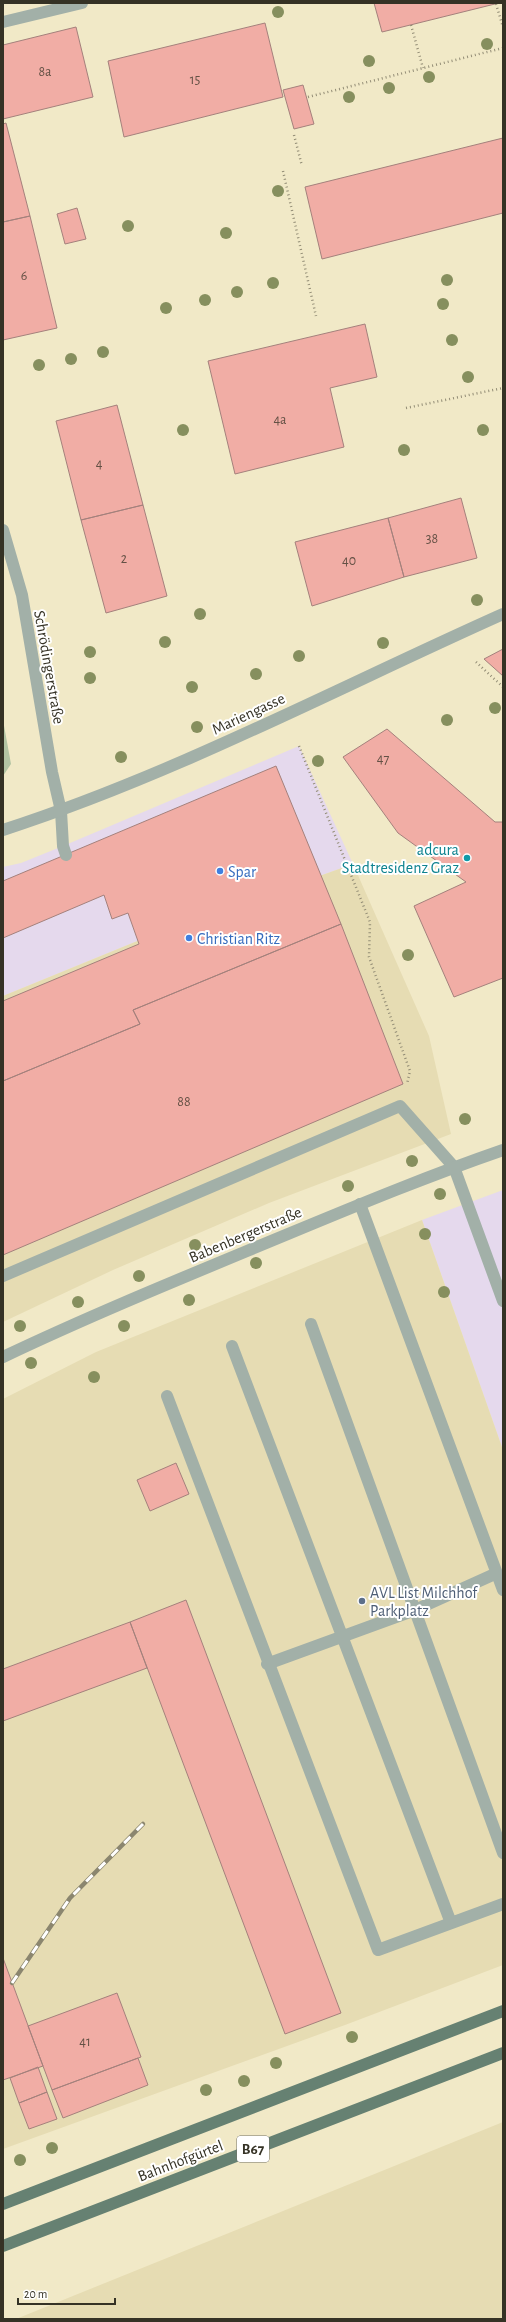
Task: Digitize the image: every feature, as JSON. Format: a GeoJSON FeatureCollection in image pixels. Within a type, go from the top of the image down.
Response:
{"type":"FeatureCollection","features":[{"type":"Feature","properties":{"kind":"main road","name":"Bahnhofgürtel"},"geometry":{"type":"LineString","coordinates":[[3,2204],[503,2011]]}},
{"type":"Feature","properties":{"kind":"main road","name":"Bahnhofgürtel"},"geometry":{"type":"LineString","coordinates":[[3,2246],[503,2053]]}},
{"type":"Feature","properties":{"kind":"street"},"geometry":{"type":"LineString","coordinates":[[3,22],[82,3]]}},
{"type":"Feature","properties":{"kind":"street","name":"Schrödingerstraße"},"geometry":{"type":"LineString","coordinates":[[3,530],[22,595],[61,811],[63,846],[66,855]]}},
{"type":"Feature","properties":{"kind":"street","name":"Mariengasse"},"geometry":{"type":"LineString","coordinates":[[3,830],[61,811],[128,786],[503,614]]}},
{"type":"Feature","properties":{"kind":"street"},"geometry":{"type":"LineString","coordinates":[[3,1276],[400,1106],[454,1167],[503,1301]]}},
{"type":"Feature","properties":{"kind":"street","name":"Babenbergerstraße"},"geometry":{"type":"LineString","coordinates":[[3,1357],[83,1319],[360,1204],[454,1167],[503,1150]]}},
{"type":"Feature","properties":{"kind":"street"},"geometry":{"type":"LineString","coordinates":[[360,1204],[503,1590]]}},
{"type":"Feature","properties":{"kind":"street"},"geometry":{"type":"LineString","coordinates":[[311,1324],[503,1853]]}},
{"type":"Feature","properties":{"kind":"street"},"geometry":{"type":"LineString","coordinates":[[232,1346],[451,1923]]}},
{"type":"Feature","properties":{"kind":"street"},"geometry":{"type":"LineString","coordinates":[[167,1396],[267,1664],[378,1950],[503,1904]]}},
{"type":"Feature","properties":{"kind":"street"},"geometry":{"type":"LineString","coordinates":[[267,1664],[415,1610],[497,1573]]}},
{"type":"Feature","properties":{"kind":"path"},"geometry":{"type":"LineString","coordinates":[[496,4],[503,28]]}},
{"type":"Feature","properties":{"kind":"path"},"geometry":{"type":"LineString","coordinates":[[411,25],[423,68]]}},
{"type":"Feature","properties":{"kind":"path"},"geometry":{"type":"LineString","coordinates":[[308,97],[503,48]]}},
{"type":"Feature","properties":{"kind":"path"},"geometry":{"type":"LineString","coordinates":[[294,135],[302,166]]}},
{"type":"Feature","properties":{"kind":"path"},"geometry":{"type":"LineString","coordinates":[[283,171],[316,316]]}},
{"type":"Feature","properties":{"kind":"path"},"geometry":{"type":"LineString","coordinates":[[406,408],[503,388]]}},
{"type":"Feature","properties":{"kind":"path"},"geometry":{"type":"LineString","coordinates":[[476,662],[503,687]]}},
{"type":"Feature","properties":{"kind":"path"},"geometry":{"type":"LineString","coordinates":[[299,746],[370,922],[369,957],[410,1071]]}},
{"type":"Feature","properties":{"kind":"shaded area"},"geometry":{"type":"Polygon","coordinates":[[[299,746],[353,864],[135,942],[3,996],[3,867],[21,863],[63,846],[299,746]]]}},
{"type":"Feature","properties":{"kind":"shaded area"},"geometry":{"type":"Polygon","coordinates":[[[353,864],[429,1036],[451,1134],[269,1203],[113,1270],[3,1322],[3,996],[135,942],[353,864]]]}},
{"type":"Feature","properties":{"kind":"shaded area"},"geometry":{"type":"Polygon","coordinates":[[[503,1190],[503,1450],[422,1220],[503,1190]]]}},
{"type":"Feature","properties":{"kind":"shaded area"},"geometry":{"type":"Polygon","coordinates":[[[422,1220],[503,1450],[503,1965],[345,2025],[3,2149],[3,1399],[96,1352],[422,1220]]]}},
{"type":"Feature","properties":{"kind":"shaded area"},"geometry":{"type":"Polygon","coordinates":[[[503,2122],[503,2319],[16,2319],[503,2122]]]}},
{"type":"Feature","properties":{"kind":"green space"},"geometry":{"type":"Polygon","coordinates":[[[3,720],[11,764],[3,776],[3,720]]]}},
{"type":"Feature","properties":{"kind":"building"},"geometry":{"type":"Polygon","coordinates":[[[374,3],[499,3],[382,32],[374,3]]]}},
{"type":"Feature","properties":{"kind":"building"},"geometry":{"type":"Polygon","coordinates":[[[265,23],[283,97],[124,137],[108,61],[265,23]]]}},
{"type":"Feature","properties":{"kind":"building"},"geometry":{"type":"Polygon","coordinates":[[[76,27],[93,97],[3,119],[3,45],[76,27]]]}},
{"type":"Feature","properties":{"kind":"building"},"geometry":{"type":"Polygon","coordinates":[[[303,85],[314,124],[294,129],[283,90],[303,85]]]}},
{"type":"Feature","properties":{"kind":"building"},"geometry":{"type":"Polygon","coordinates":[[[6,123],[30,216],[3,222],[3,124],[6,123]]]}},
{"type":"Feature","properties":{"kind":"building"},"geometry":{"type":"Polygon","coordinates":[[[503,138],[503,213],[322,259],[305,187],[503,138]]]}},
{"type":"Feature","properties":{"kind":"building"},"geometry":{"type":"Polygon","coordinates":[[[77,208],[86,239],[65,244],[57,214],[77,208]]]}},
{"type":"Feature","properties":{"kind":"building"},"geometry":{"type":"Polygon","coordinates":[[[30,216],[57,328],[3,340],[3,222],[30,216]]]}},
{"type":"Feature","properties":{"kind":"building"},"geometry":{"type":"Polygon","coordinates":[[[365,324],[377,377],[330,388],[344,447],[235,474],[208,361],[365,324]]]}},
{"type":"Feature","properties":{"kind":"building"},"geometry":{"type":"Polygon","coordinates":[[[117,405],[143,505],[81,520],[56,421],[117,405]]]}},
{"type":"Feature","properties":{"kind":"building"},"geometry":{"type":"Polygon","coordinates":[[[461,498],[477,558],[404,577],[388,518],[461,498]]]}},
{"type":"Feature","properties":{"kind":"building"},"geometry":{"type":"Polygon","coordinates":[[[143,505],[167,596],[106,613],[81,520],[143,505]]]}},
{"type":"Feature","properties":{"kind":"building"},"geometry":{"type":"Polygon","coordinates":[[[388,518],[404,577],[312,606],[295,542],[388,518]]]}},
{"type":"Feature","properties":{"kind":"building"},"geometry":{"type":"Polygon","coordinates":[[[503,649],[503,676],[484,659],[503,649]]]}},
{"type":"Feature","properties":{"kind":"building","name":"adcura Stadtresidenz Graz"},"geometry":{"type":"Polygon","coordinates":[[[387,729],[495,822],[503,822],[503,978],[454,997],[414,906],[466,882],[398,833],[343,757],[387,729]]]}},
{"type":"Feature","properties":{"kind":"building"},"geometry":{"type":"Polygon","coordinates":[[[276,766],[341,924],[133,1010],[140,1024],[3,1081],[3,1001],[139,944],[128,913],[112,919],[104,895],[3,938],[3,881],[276,766]]]}},
{"type":"Feature","properties":{"kind":"building"},"geometry":{"type":"Polygon","coordinates":[[[341,924],[403,1084],[3,1255],[3,1081],[140,1024],[133,1010],[341,924]]]}},
{"type":"Feature","properties":{"kind":"building"},"geometry":{"type":"Polygon","coordinates":[[[176,1463],[189,1494],[150,1511],[137,1480],[176,1463]]]}},
{"type":"Feature","properties":{"kind":"building"},"geometry":{"type":"Polygon","coordinates":[[[186,1600],[341,2013],[285,2034],[130,1622],[186,1600]]]}},
{"type":"Feature","properties":{"kind":"building"},"geometry":{"type":"Polygon","coordinates":[[[130,1622],[147,1668],[3,1721],[3,1669],[130,1622]]]}},
{"type":"Feature","properties":{"kind":"building"},"geometry":{"type":"Polygon","coordinates":[[[3,1958],[43,2066],[3,2080],[3,1958]]]}},
{"type":"Feature","properties":{"kind":"building"},"geometry":{"type":"Polygon","coordinates":[[[117,1993],[141,2057],[52,2090],[28,2026],[117,1993]]]}},
{"type":"Feature","properties":{"kind":"building"},"geometry":{"type":"Polygon","coordinates":[[[138,2058],[148,2085],[63,2118],[52,2090],[138,2058]]]}},
{"type":"Feature","properties":{"kind":"building"},"geometry":{"type":"Polygon","coordinates":[[[38,2067],[47,2092],[19,2103],[10,2078],[38,2067]]]}},
{"type":"Feature","properties":{"kind":"building"},"geometry":{"type":"Polygon","coordinates":[[[47,2092],[57,2119],[29,2129],[19,2103],[47,2092]]]}},
{"type":"Feature","properties":{"kind":"railway"},"geometry":{"type":"LineString","coordinates":[[12,1983],[70,1898],[143,1824]]}},
{"type":"Feature","properties":{"kind":"place","name":"adcura Stadtresidenz Graz"},"geometry":{"type":"Point","coordinates":[467,858]}},
{"type":"Feature","properties":{"kind":"place","name":"Spar"},"geometry":{"type":"Point","coordinates":[220,871]}},
{"type":"Feature","properties":{"kind":"place","name":"Christian Ritz"},"geometry":{"type":"Point","coordinates":[189,938]}},
{"type":"Feature","properties":{"kind":"place","name":"AVL List Milchhof Parkplatz"},"geometry":{"type":"Point","coordinates":[362,1601]}}]}
